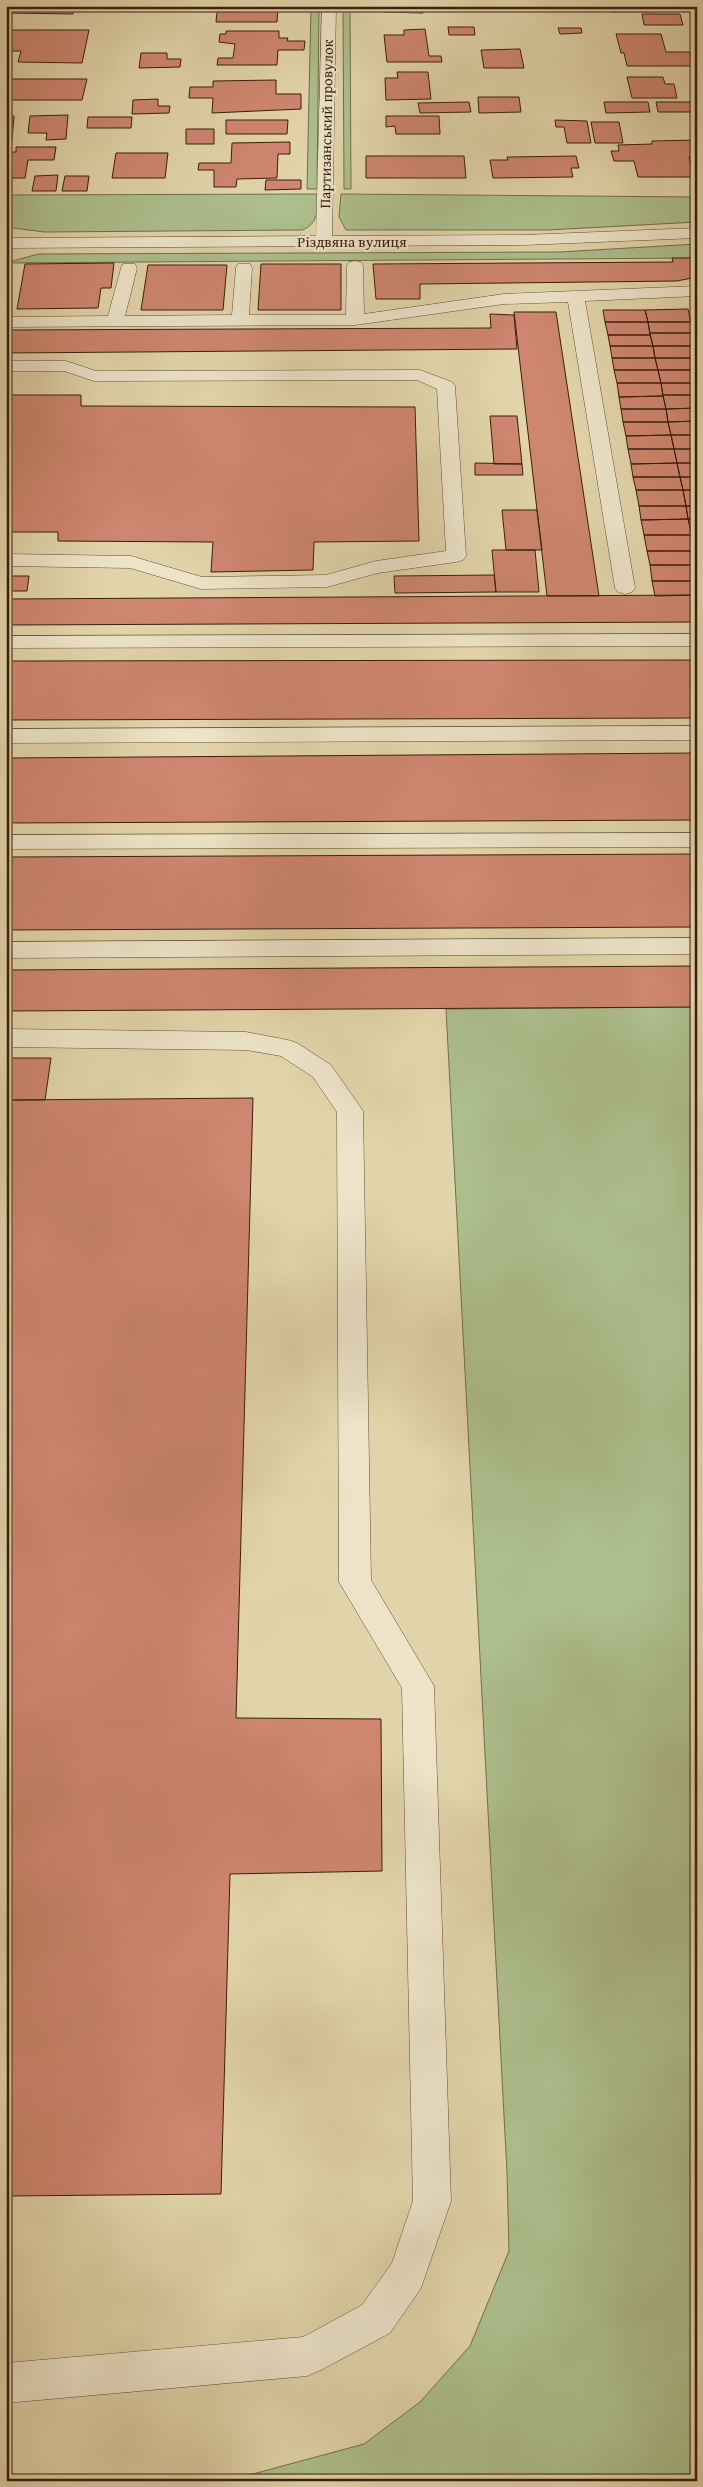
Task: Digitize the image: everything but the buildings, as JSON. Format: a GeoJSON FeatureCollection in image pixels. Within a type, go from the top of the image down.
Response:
{"type":"FeatureCollection","features":[{"type":"Feature","properties":{"kind":"street","name":"Партизанський провулок"},"geometry":{"type":"LineString","coordinates":[[324,241],[329,6]]}},
{"type":"Feature","properties":{"kind":"street","name":"Різдвяна вулиця"},"geometry":{"type":"LineString","coordinates":[[6,243],[524,240],[697,233]]}},
{"type":"Feature","properties":{"kind":"street"},"geometry":{"type":"LineString","coordinates":[[355,266],[355,320]]}},
{"type":"Feature","properties":{"kind":"street"},"geometry":{"type":"LineString","coordinates":[[115,322],[129,268]]}},
{"type":"Feature","properties":{"kind":"street"},"geometry":{"type":"LineString","coordinates":[[240,322],[244,268]]}},
{"type":"Feature","properties":{"kind":"street"},"geometry":{"type":"LineString","coordinates":[[6,322],[355,320],[504,300],[697,291]]}},
{"type":"Feature","properties":{"kind":"street"},"geometry":{"type":"LineString","coordinates":[[576,298],[625,588]]}},
{"type":"Feature","properties":{"kind":"street"},"geometry":{"type":"LineString","coordinates":[[6,366],[66,366],[94,376],[420,376],[446,386],[456,556],[376,566],[327,582],[201,583],[131,562],[6,560]]}},
{"type":"Feature","properties":{"kind":"street"},"geometry":{"type":"LineString","coordinates":[[6,642],[697,640]]}},
{"type":"Feature","properties":{"kind":"street"},"geometry":{"type":"LineString","coordinates":[[6,736],[697,733]]}},
{"type":"Feature","properties":{"kind":"street"},"geometry":{"type":"LineString","coordinates":[[6,842],[697,840]]}},
{"type":"Feature","properties":{"kind":"street"},"geometry":{"type":"LineString","coordinates":[[6,950],[697,946]]}},
{"type":"Feature","properties":{"kind":"street"},"geometry":{"type":"LineString","coordinates":[[6,1038],[246,1041],[280,1047],[288,1049],[322,1071],[350,1110],[355,1582],[418,1686],[432,2202],[407,2274],[376,2319],[307,2356],[6,2383]]}},
{"type":"Feature","properties":{"kind":"green space"},"geometry":{"type":"Polygon","coordinates":[[[311,6],[319,6],[317,189],[307,189],[311,6]]]}},
{"type":"Feature","properties":{"kind":"green space"},"geometry":{"type":"Polygon","coordinates":[[[343,6],[350,6],[351,189],[344,189],[343,6]]]}},
{"type":"Feature","properties":{"kind":"green space"},"geometry":{"type":"Polygon","coordinates":[[[317,194],[316,216],[312,224],[302,230],[44,232],[6,227],[6,195],[317,194]]]}},
{"type":"Feature","properties":{"kind":"green space"},"geometry":{"type":"Polygon","coordinates":[[[341,194],[697,197],[697,222],[547,230],[346,230],[339,217],[341,194]]]}},
{"type":"Feature","properties":{"kind":"green space"},"geometry":{"type":"Polygon","coordinates":[[[697,244],[697,258],[6,263],[38,254],[560,252],[697,244]]]}},
{"type":"Feature","properties":{"kind":"green space"},"geometry":{"type":"Polygon","coordinates":[[[697,1007],[697,2481],[227,2481],[364,2444],[420,2402],[470,2346],[509,2251],[507,2173],[446,1009],[697,1007]]]}}]}
